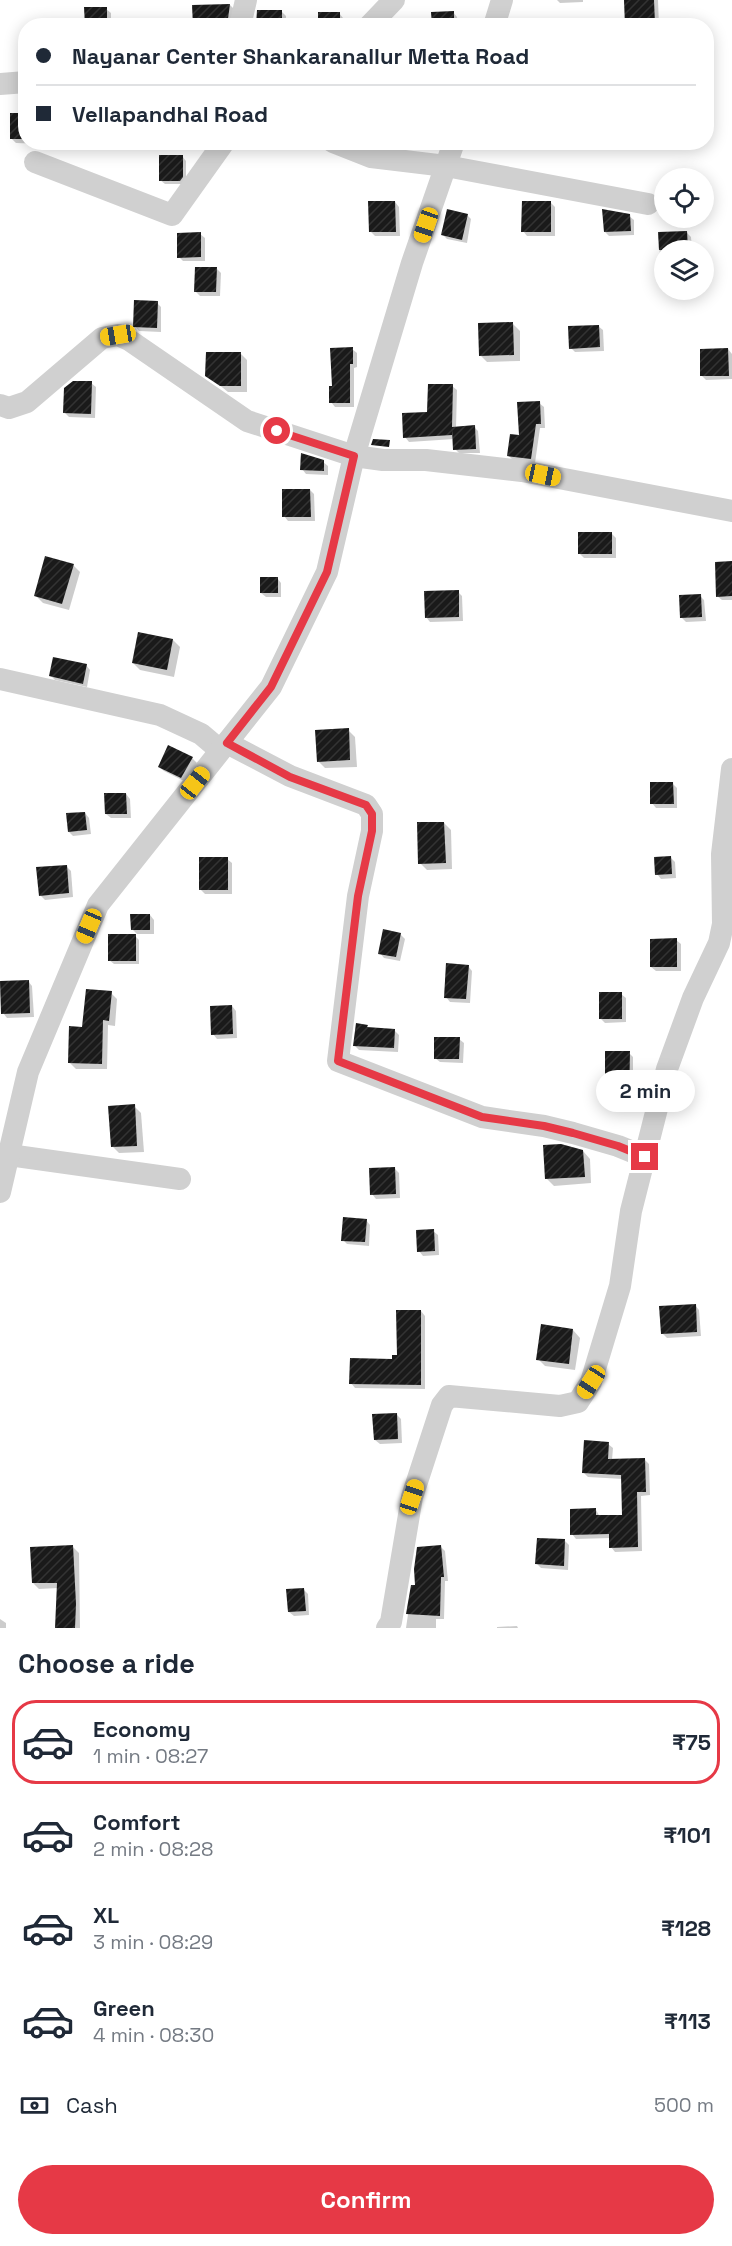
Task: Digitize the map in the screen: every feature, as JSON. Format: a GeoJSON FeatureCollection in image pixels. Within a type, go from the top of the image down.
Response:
{"type":"FeatureCollection","features":[{"type":"Feature","properties":{"kind":"street"},"geometry":{"type":"LineString","coordinates":[[242,18],[246,0]]}},
{"type":"Feature","properties":{"kind":"street"},"geometry":{"type":"LineString","coordinates":[[377,18],[394,0]]}},
{"type":"Feature","properties":{"kind":"street"},"geometry":{"type":"LineString","coordinates":[[496,18],[502,0]]}},
{"type":"Feature","properties":{"kind":"street"},"geometry":{"type":"LineString","coordinates":[[0,84],[18,83]]}},
{"type":"Feature","properties":{"kind":"street"},"geometry":{"type":"LineString","coordinates":[[35,162],[172,215],[218,150]]}},
{"type":"Feature","properties":{"kind":"street"},"geometry":{"type":"LineString","coordinates":[[353,150],[371,157],[446,166],[648,204]]}},
{"type":"Feature","properties":{"kind":"street"},"geometry":{"type":"LineString","coordinates":[[0,1192],[28,1072],[98,905],[271,687],[327,572],[354,456],[412,263],[451,150]]}},
{"type":"Feature","properties":{"kind":"street"},"geometry":{"type":"LineString","coordinates":[[0,405],[9,408],[27,402],[102,338],[118,335],[158,359],[247,420],[354,456],[383,460],[426,460],[522,471],[732,511]]}},
{"type":"Feature","properties":{"kind":"street"},"geometry":{"type":"LineString","coordinates":[[0,679],[160,715],[201,734],[214,746],[224,745],[290,777],[366,805],[372,814],[372,831],[358,896],[338,1061],[482,1117],[544,1126],[573,1133],[618,1146],[645,1157]]}},
{"type":"Feature","properties":{"kind":"street"},"geometry":{"type":"LineString","coordinates":[[387,1628],[391,1622],[412,1497],[442,1405],[449,1396],[560,1406],[578,1402],[591,1382],[620,1287],[631,1211],[668,1069],[693,998],[719,943],[727,912],[722,854],[730,805],[732,769]]}},
{"type":"Feature","properties":{"kind":"street"},"geometry":{"type":"LineString","coordinates":[[9,1155],[180,1179]]}},
{"type":"Feature","properties":{"kind":"building"},"geometry":{"type":"Polygon","coordinates":[[[624,0],[654,0],[655,18],[625,18],[624,0]]]}},
{"type":"Feature","properties":{"kind":"building"},"geometry":{"type":"Polygon","coordinates":[[[230,4],[228,18],[193,18],[192,5],[230,4]]]}},
{"type":"Feature","properties":{"kind":"building"},"geometry":{"type":"Polygon","coordinates":[[[84,7],[107,7],[107,18],[85,18],[84,7]]]}},
{"type":"Feature","properties":{"kind":"building"},"geometry":{"type":"Polygon","coordinates":[[[257,10],[282,10],[282,18],[256,18],[257,10]]]}},
{"type":"Feature","properties":{"kind":"building"},"geometry":{"type":"Polygon","coordinates":[[[454,11],[454,18],[431,18],[431,12],[454,11]]]}},
{"type":"Feature","properties":{"kind":"building"},"geometry":{"type":"Polygon","coordinates":[[[318,12],[340,12],[340,18],[318,18],[318,12]]]}},
{"type":"Feature","properties":{"kind":"building"},"geometry":{"type":"Polygon","coordinates":[[[10,113],[18,113],[18,139],[10,139],[10,113]]]}},
{"type":"Feature","properties":{"kind":"building"},"geometry":{"type":"Polygon","coordinates":[[[159,155],[183,155],[183,177],[180,181],[159,181],[159,155]]]}},
{"type":"Feature","properties":{"kind":"building"},"geometry":{"type":"Polygon","coordinates":[[[368,201],[395,201],[396,232],[369,232],[368,201]]]}},
{"type":"Feature","properties":{"kind":"building"},"geometry":{"type":"Polygon","coordinates":[[[522,201],[551,201],[551,232],[521,232],[522,201]]]}},
{"type":"Feature","properties":{"kind":"building"},"geometry":{"type":"Polygon","coordinates":[[[447,209],[468,214],[462,240],[441,235],[447,209]]]}},
{"type":"Feature","properties":{"kind":"building"},"geometry":{"type":"Polygon","coordinates":[[[602,209],[630,214],[631,231],[604,232],[602,209]]]}},
{"type":"Feature","properties":{"kind":"building"},"geometry":{"type":"Polygon","coordinates":[[[687,231],[687,240],[658,240],[658,232],[687,231]]]}},
{"type":"Feature","properties":{"kind":"building"},"geometry":{"type":"Polygon","coordinates":[[[201,232],[201,257],[177,258],[177,233],[201,232]]]}},
{"type":"Feature","properties":{"kind":"building"},"geometry":{"type":"Polygon","coordinates":[[[195,267],[217,267],[216,292],[194,292],[195,267]]]}},
{"type":"Feature","properties":{"kind":"building"},"geometry":{"type":"Polygon","coordinates":[[[134,300],[158,301],[157,328],[133,327],[134,300]]]}},
{"type":"Feature","properties":{"kind":"building"},"geometry":{"type":"Polygon","coordinates":[[[513,322],[514,355],[479,356],[478,323],[513,322]]]}},
{"type":"Feature","properties":{"kind":"building"},"geometry":{"type":"Polygon","coordinates":[[[599,325],[600,347],[569,349],[568,326],[599,325]]]}},
{"type":"Feature","properties":{"kind":"building"},"geometry":{"type":"Polygon","coordinates":[[[353,347],[353,364],[350,364],[350,403],[329,403],[329,386],[332,386],[330,348],[353,347]]]}},
{"type":"Feature","properties":{"kind":"building"},"geometry":{"type":"Polygon","coordinates":[[[728,348],[729,376],[700,376],[700,349],[728,348]]]}},
{"type":"Feature","properties":{"kind":"building"},"geometry":{"type":"Polygon","coordinates":[[[206,352],[241,352],[241,386],[220,386],[205,376],[206,352]]]}},
{"type":"Feature","properties":{"kind":"building"},"geometry":{"type":"Polygon","coordinates":[[[73,381],[92,381],[91,414],[63,413],[64,388],[73,381]]]}},
{"type":"Feature","properties":{"kind":"building"},"geometry":{"type":"Polygon","coordinates":[[[428,384],[453,384],[452,427],[475,425],[476,449],[453,450],[452,430],[452,435],[403,438],[402,413],[427,412],[428,384]]]}},
{"type":"Feature","properties":{"kind":"building"},"geometry":{"type":"Polygon","coordinates":[[[540,401],[541,424],[536,424],[531,459],[507,456],[510,434],[519,435],[517,402],[540,401]]]}},
{"type":"Feature","properties":{"kind":"building"},"geometry":{"type":"Polygon","coordinates":[[[373,439],[390,440],[389,447],[371,445],[373,439]]]}},
{"type":"Feature","properties":{"kind":"building"},"geometry":{"type":"Polygon","coordinates":[[[301,453],[324,460],[324,471],[300,470],[301,453]]]}},
{"type":"Feature","properties":{"kind":"building"},"geometry":{"type":"Polygon","coordinates":[[[282,489],[310,489],[311,517],[282,517],[282,489]]]}},
{"type":"Feature","properties":{"kind":"building"},"geometry":{"type":"Polygon","coordinates":[[[578,532],[612,532],[612,554],[578,554],[578,532]]]}},
{"type":"Feature","properties":{"kind":"building"},"geometry":{"type":"Polygon","coordinates":[[[45,556],[74,564],[62,604],[34,596],[45,556]]]}},
{"type":"Feature","properties":{"kind":"building"},"geometry":{"type":"Polygon","coordinates":[[[732,561],[732,596],[716,597],[715,562],[732,561]]]}},
{"type":"Feature","properties":{"kind":"building"},"geometry":{"type":"Polygon","coordinates":[[[260,577],[278,577],[278,593],[260,593],[260,577]]]}},
{"type":"Feature","properties":{"kind":"building"},"geometry":{"type":"Polygon","coordinates":[[[459,590],[459,617],[425,618],[424,591],[459,590]]]}},
{"type":"Feature","properties":{"kind":"building"},"geometry":{"type":"Polygon","coordinates":[[[701,594],[702,617],[680,618],[679,595],[701,594]]]}},
{"type":"Feature","properties":{"kind":"building"},"geometry":{"type":"Polygon","coordinates":[[[138,632],[173,639],[167,670],[132,663],[138,632]]]}},
{"type":"Feature","properties":{"kind":"building"},"geometry":{"type":"Polygon","coordinates":[[[53,657],[87,664],[83,684],[49,676],[53,657]]]}},
{"type":"Feature","properties":{"kind":"building"},"geometry":{"type":"Polygon","coordinates":[[[349,728],[350,760],[317,762],[315,730],[349,728]]]}},
{"type":"Feature","properties":{"kind":"building"},"geometry":{"type":"Polygon","coordinates":[[[168,745],[193,757],[181,778],[158,767],[168,745]]]}},
{"type":"Feature","properties":{"kind":"building"},"geometry":{"type":"Polygon","coordinates":[[[650,782],[673,782],[674,804],[650,804],[650,782]]]}},
{"type":"Feature","properties":{"kind":"building"},"geometry":{"type":"Polygon","coordinates":[[[104,793],[126,793],[127,814],[105,814],[104,793]]]}},
{"type":"Feature","properties":{"kind":"building"},"geometry":{"type":"Polygon","coordinates":[[[85,812],[87,830],[68,832],[66,813],[85,812]]]}},
{"type":"Feature","properties":{"kind":"building"},"geometry":{"type":"Polygon","coordinates":[[[417,822],[444,822],[446,863],[418,864],[417,822]]]}},
{"type":"Feature","properties":{"kind":"building"},"geometry":{"type":"Polygon","coordinates":[[[671,856],[672,874],[655,875],[654,857],[671,856]]]}},
{"type":"Feature","properties":{"kind":"building"},"geometry":{"type":"Polygon","coordinates":[[[199,857],[228,857],[228,890],[199,890],[199,857]]]}},
{"type":"Feature","properties":{"kind":"building"},"geometry":{"type":"Polygon","coordinates":[[[67,865],[69,893],[39,896],[36,867],[67,865]]]}},
{"type":"Feature","properties":{"kind":"building"},"geometry":{"type":"Polygon","coordinates":[[[130,914],[150,914],[150,930],[131,930],[130,914]]]}},
{"type":"Feature","properties":{"kind":"building"},"geometry":{"type":"Polygon","coordinates":[[[383,929],[401,933],[396,957],[378,954],[383,929]]]}},
{"type":"Feature","properties":{"kind":"building"},"geometry":{"type":"Polygon","coordinates":[[[108,934],[136,934],[136,961],[108,961],[108,934]]]}},
{"type":"Feature","properties":{"kind":"building"},"geometry":{"type":"Polygon","coordinates":[[[677,938],[677,967],[650,967],[650,939],[677,938]]]}},
{"type":"Feature","properties":{"kind":"building"},"geometry":{"type":"Polygon","coordinates":[[[446,963],[469,965],[466,999],[444,998],[446,963]]]}},
{"type":"Feature","properties":{"kind":"building"},"geometry":{"type":"Polygon","coordinates":[[[29,980],[30,1013],[1,1014],[0,981],[29,980]]]}},
{"type":"Feature","properties":{"kind":"building"},"geometry":{"type":"Polygon","coordinates":[[[86,989],[112,991],[109,1021],[103,1020],[102,1064],[68,1063],[69,1026],[82,1027],[86,989]]]}},
{"type":"Feature","properties":{"kind":"building"},"geometry":{"type":"Polygon","coordinates":[[[599,992],[622,992],[622,1019],[599,1019],[599,992]]]}},
{"type":"Feature","properties":{"kind":"building"},"geometry":{"type":"Polygon","coordinates":[[[232,1005],[233,1034],[211,1035],[210,1006],[232,1005]]]}},
{"type":"Feature","properties":{"kind":"building"},"geometry":{"type":"Polygon","coordinates":[[[356,1023],[368,1025],[367,1027],[395,1029],[394,1048],[353,1046],[356,1023]]]}},
{"type":"Feature","properties":{"kind":"building"},"geometry":{"type":"Polygon","coordinates":[[[434,1037],[460,1037],[459,1059],[434,1059],[434,1037]]]}},
{"type":"Feature","properties":{"kind":"building"},"geometry":{"type":"Polygon","coordinates":[[[605,1051],[630,1051],[629,1103],[602,1104],[601,1082],[605,1082],[605,1051]]]}},
{"type":"Feature","properties":{"kind":"building"},"geometry":{"type":"Polygon","coordinates":[[[135,1104],[137,1146],[111,1147],[108,1106],[135,1104]]]}},
{"type":"Feature","properties":{"kind":"building"},"geometry":{"type":"Polygon","coordinates":[[[561,1144],[583,1150],[585,1177],[545,1179],[543,1145],[561,1144]]]}},
{"type":"Feature","properties":{"kind":"building"},"geometry":{"type":"Polygon","coordinates":[[[395,1167],[396,1194],[370,1195],[369,1168],[395,1167]]]}},
{"type":"Feature","properties":{"kind":"building"},"geometry":{"type":"Polygon","coordinates":[[[343,1217],[367,1219],[365,1242],[341,1241],[343,1217]]]}},
{"type":"Feature","properties":{"kind":"building"},"geometry":{"type":"Polygon","coordinates":[[[434,1229],[435,1251],[417,1252],[416,1230],[434,1229]]]}},
{"type":"Feature","properties":{"kind":"building"},"geometry":{"type":"Polygon","coordinates":[[[696,1304],[697,1332],[661,1334],[659,1306],[696,1304]]]}},
{"type":"Feature","properties":{"kind":"building"},"geometry":{"type":"Polygon","coordinates":[[[396,1310],[421,1310],[421,1385],[349,1384],[350,1358],[392,1359],[392,1355],[397,1355],[396,1310]]]}},
{"type":"Feature","properties":{"kind":"building"},"geometry":{"type":"Polygon","coordinates":[[[541,1324],[573,1329],[569,1364],[536,1360],[541,1324]]]}},
{"type":"Feature","properties":{"kind":"building"},"geometry":{"type":"Polygon","coordinates":[[[397,1413],[398,1439],[374,1440],[372,1414],[397,1413]]]}},
{"type":"Feature","properties":{"kind":"building"},"geometry":{"type":"Polygon","coordinates":[[[584,1440],[609,1442],[608,1459],[645,1458],[646,1492],[637,1492],[638,1547],[609,1548],[609,1534],[570,1535],[570,1509],[596,1508],[596,1515],[622,1515],[621,1475],[582,1473],[584,1440]]]}},
{"type":"Feature","properties":{"kind":"building"},"geometry":{"type":"Polygon","coordinates":[[[537,1538],[565,1539],[564,1566],[535,1564],[537,1538]]]}},
{"type":"Feature","properties":{"kind":"building"},"geometry":{"type":"Polygon","coordinates":[[[73,1545],[75,1628],[55,1628],[57,1583],[32,1583],[30,1547],[73,1545]]]}},
{"type":"Feature","properties":{"kind":"building"},"geometry":{"type":"Polygon","coordinates":[[[441,1545],[444,1577],[441,1577],[440,1616],[406,1614],[411,1585],[415,1585],[414,1569],[417,1547],[441,1545]]]}},
{"type":"Feature","properties":{"kind":"building"},"geometry":{"type":"Polygon","coordinates":[[[304,1588],[306,1611],[288,1612],[286,1589],[304,1588]]]}},
{"type":"Feature","properties":{"kind":"route"},"geometry":{"type":"LineString","coordinates":[[277,431],[354,456],[327,572],[271,687],[227,743],[290,777],[366,805],[372,814],[370,844],[358,896],[338,1061],[482,1117],[544,1126],[573,1133],[618,1146],[645,1157]]}}]}
